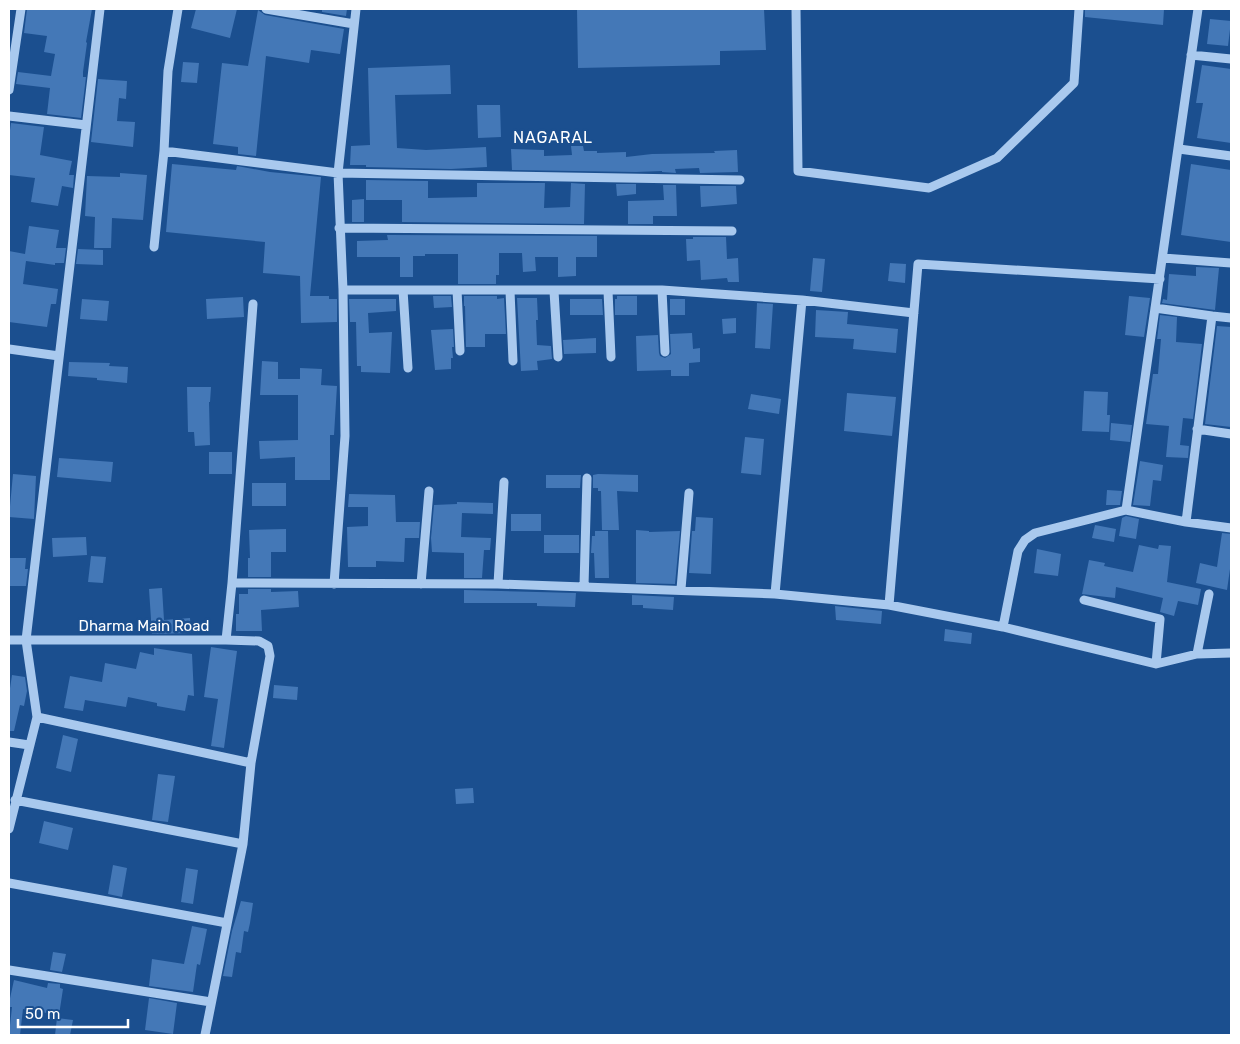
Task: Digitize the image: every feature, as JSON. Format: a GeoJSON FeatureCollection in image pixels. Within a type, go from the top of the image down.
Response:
{"type":"FeatureCollection","features":[{"type":"Feature","properties":{"kind":"street"},"geometry":{"type":"LineString","coordinates":[[9,90],[21,9]]}},
{"type":"Feature","properties":{"kind":"street"},"geometry":{"type":"LineString","coordinates":[[9,827],[37,717],[26,640],[100,9]]}},
{"type":"Feature","properties":{"kind":"street"},"geometry":{"type":"LineString","coordinates":[[154,248],[164,152],[168,71],[178,9]]}},
{"type":"Feature","properties":{"kind":"street"},"geometry":{"type":"LineString","coordinates":[[266,9],[281,10],[354,24]]}},
{"type":"Feature","properties":{"kind":"street"},"geometry":{"type":"LineString","coordinates":[[334,584],[345,436],[343,290],[338,172],[356,9]]}},
{"type":"Feature","properties":{"kind":"street"},"geometry":{"type":"LineString","coordinates":[[796,9],[798,171],[929,188],[997,158],[1074,83],[1078,9]]}},
{"type":"Feature","properties":{"kind":"street"},"geometry":{"type":"LineString","coordinates":[[1126,510],[1198,9]]}},
{"type":"Feature","properties":{"kind":"street"},"geometry":{"type":"LineString","coordinates":[[1191,55],[1231,59]]}},
{"type":"Feature","properties":{"kind":"street"},"geometry":{"type":"LineString","coordinates":[[9,116],[86,126]]}},
{"type":"Feature","properties":{"kind":"street"},"geometry":{"type":"LineString","coordinates":[[1179,149],[1231,156]]}},
{"type":"Feature","properties":{"kind":"street"},"geometry":{"type":"LineString","coordinates":[[164,152],[338,172],[740,180]]}},
{"type":"Feature","properties":{"kind":"street"},"geometry":{"type":"LineString","coordinates":[[339,228],[732,230]]}},
{"type":"Feature","properties":{"kind":"street"},"geometry":{"type":"LineString","coordinates":[[1163,258],[1231,263]]}},
{"type":"Feature","properties":{"kind":"street"},"geometry":{"type":"LineString","coordinates":[[889,605],[918,264],[1160,278]]}},
{"type":"Feature","properties":{"kind":"street"},"geometry":{"type":"LineString","coordinates":[[343,290],[662,290],[802,300],[914,313]]}},
{"type":"Feature","properties":{"kind":"street"},"geometry":{"type":"LineString","coordinates":[[403,290],[408,368]]}},
{"type":"Feature","properties":{"kind":"street"},"geometry":{"type":"LineString","coordinates":[[457,290],[460,351]]}},
{"type":"Feature","properties":{"kind":"street"},"geometry":{"type":"LineString","coordinates":[[662,290],[665,352]]}},
{"type":"Feature","properties":{"kind":"street"},"geometry":{"type":"LineString","coordinates":[[510,291],[513,361]]}},
{"type":"Feature","properties":{"kind":"street"},"geometry":{"type":"LineString","coordinates":[[554,291],[558,357]]}},
{"type":"Feature","properties":{"kind":"street"},"geometry":{"type":"LineString","coordinates":[[608,291],[611,357]]}},
{"type":"Feature","properties":{"kind":"street"},"geometry":{"type":"LineString","coordinates":[[775,594],[802,300]]}},
{"type":"Feature","properties":{"kind":"street"},"geometry":{"type":"LineString","coordinates":[[226,640],[253,304]]}},
{"type":"Feature","properties":{"kind":"street"},"geometry":{"type":"LineString","coordinates":[[1155,308],[1231,318]]}},
{"type":"Feature","properties":{"kind":"street"},"geometry":{"type":"LineString","coordinates":[[1186,522],[1212,316]]}},
{"type":"Feature","properties":{"kind":"street"},"geometry":{"type":"LineString","coordinates":[[9,349],[59,356]]}},
{"type":"Feature","properties":{"kind":"street"},"geometry":{"type":"LineString","coordinates":[[1198,429],[1231,434]]}},
{"type":"Feature","properties":{"kind":"street"},"geometry":{"type":"LineString","coordinates":[[584,586],[587,478]]}},
{"type":"Feature","properties":{"kind":"street"},"geometry":{"type":"LineString","coordinates":[[498,584],[504,482]]}},
{"type":"Feature","properties":{"kind":"street"},"geometry":{"type":"LineString","coordinates":[[421,584],[429,491]]}},
{"type":"Feature","properties":{"kind":"street"},"geometry":{"type":"LineString","coordinates":[[681,590],[689,493]]}},
{"type":"Feature","properties":{"kind":"street"},"geometry":{"type":"LineString","coordinates":[[1003,627],[1018,551],[1025,540],[1035,533],[1126,510],[1186,522],[1231,528]]}},
{"type":"Feature","properties":{"kind":"street"},"geometry":{"type":"LineString","coordinates":[[232,583],[498,584],[775,594],[889,605],[1003,627],[1156,664],[1197,654],[1231,652]]}},
{"type":"Feature","properties":{"kind":"street"},"geometry":{"type":"LineString","coordinates":[[1197,654],[1209,594]]}},
{"type":"Feature","properties":{"kind":"street"},"geometry":{"type":"LineString","coordinates":[[1084,600],[1160,618],[1156,664]]}},
{"type":"Feature","properties":{"kind":"street","name":"Dharma Main Road"},"geometry":{"type":"LineString","coordinates":[[9,640],[226,640],[259,641],[263,643],[268,646],[270,656],[251,763]]}},
{"type":"Feature","properties":{"kind":"street"},"geometry":{"type":"LineString","coordinates":[[37,717],[251,763],[243,844],[205,1035]]}},
{"type":"Feature","properties":{"kind":"street"},"geometry":{"type":"LineString","coordinates":[[9,742],[29,745]]}},
{"type":"Feature","properties":{"kind":"street"},"geometry":{"type":"LineString","coordinates":[[15,800],[243,844]]}},
{"type":"Feature","properties":{"kind":"street"},"geometry":{"type":"LineString","coordinates":[[9,883],[226,923]]}},
{"type":"Feature","properties":{"kind":"street"},"geometry":{"type":"LineString","coordinates":[[9,970],[211,1002]]}},
{"type":"Feature","properties":{"kind":"building"},"geometry":{"type":"Polygon","coordinates":[[[27,9],[92,9],[86,42],[83,77],[86,77],[81,118],[47,114],[50,88],[16,84],[18,72],[51,76],[55,54],[44,52],[47,36],[24,33],[27,9]]]}},
{"type":"Feature","properties":{"kind":"building"},"geometry":{"type":"Polygon","coordinates":[[[196,9],[237,9],[230,38],[191,28],[196,9]]]}},
{"type":"Feature","properties":{"kind":"building"},"geometry":{"type":"Polygon","coordinates":[[[322,9],[347,9],[346,16],[322,12],[322,9]]]}},
{"type":"Feature","properties":{"kind":"building"},"geometry":{"type":"Polygon","coordinates":[[[577,9],[764,9],[766,50],[720,51],[720,65],[578,68],[577,9]]]}},
{"type":"Feature","properties":{"kind":"building"},"geometry":{"type":"Polygon","coordinates":[[[1085,9],[1164,9],[1163,25],[1085,17],[1085,9]]]}},
{"type":"Feature","properties":{"kind":"building"},"geometry":{"type":"Polygon","coordinates":[[[258,10],[265,15],[344,29],[340,54],[311,50],[309,63],[266,56],[256,156],[238,154],[238,147],[213,144],[222,63],[248,66],[258,10]]]}},
{"type":"Feature","properties":{"kind":"building"},"geometry":{"type":"Polygon","coordinates":[[[1210,19],[1231,21],[1228,46],[1207,44],[1210,19]]]}},
{"type":"Feature","properties":{"kind":"building"},"geometry":{"type":"Polygon","coordinates":[[[183,62],[199,63],[197,83],[181,82],[183,62]]]}},
{"type":"Feature","properties":{"kind":"building"},"geometry":{"type":"Polygon","coordinates":[[[450,65],[451,94],[395,95],[397,148],[426,150],[486,147],[487,167],[451,169],[350,165],[351,146],[370,145],[368,68],[450,65]]]}},
{"type":"Feature","properties":{"kind":"building"},"geometry":{"type":"Polygon","coordinates":[[[1202,65],[1231,69],[1231,143],[1197,138],[1203,103],[1196,103],[1202,65]]]}},
{"type":"Feature","properties":{"kind":"building"},"geometry":{"type":"Polygon","coordinates":[[[98,79],[127,81],[126,99],[119,98],[117,121],[135,122],[133,147],[91,142],[98,79]]]}},
{"type":"Feature","properties":{"kind":"building"},"geometry":{"type":"Polygon","coordinates":[[[477,105],[500,105],[501,137],[478,138],[477,105]]]}},
{"type":"Feature","properties":{"kind":"building"},"geometry":{"type":"Polygon","coordinates":[[[11,123],[44,127],[40,155],[72,161],[69,175],[74,175],[73,188],[62,186],[58,206],[31,202],[35,178],[9,175],[11,123]]]}},
{"type":"Feature","properties":{"kind":"building"},"geometry":{"type":"Polygon","coordinates":[[[571,146],[583,146],[584,151],[597,151],[597,153],[626,152],[626,157],[652,154],[715,153],[714,151],[737,150],[738,172],[700,173],[699,168],[675,169],[676,173],[662,171],[512,170],[511,149],[544,150],[544,156],[572,155],[571,146]]]}},
{"type":"Feature","properties":{"kind":"building"},"geometry":{"type":"Polygon","coordinates":[[[172,164],[236,170],[237,166],[270,172],[321,177],[310,296],[329,296],[329,299],[337,299],[337,322],[301,323],[300,276],[263,273],[265,242],[166,232],[172,164]]]}},
{"type":"Feature","properties":{"kind":"building"},"geometry":{"type":"Polygon","coordinates":[[[1191,164],[1231,170],[1231,242],[1181,235],[1191,164]]]}},
{"type":"Feature","properties":{"kind":"building"},"geometry":{"type":"Polygon","coordinates":[[[120,173],[147,175],[143,220],[112,218],[111,248],[94,248],[95,217],[85,216],[87,176],[120,177],[120,173]]]}},
{"type":"Feature","properties":{"kind":"building"},"geometry":{"type":"Polygon","coordinates":[[[366,180],[428,181],[428,198],[477,197],[477,183],[545,183],[544,208],[570,207],[571,183],[585,184],[584,224],[402,222],[402,200],[366,200],[366,180]]]}},
{"type":"Feature","properties":{"kind":"building"},"geometry":{"type":"Polygon","coordinates":[[[616,184],[636,184],[636,194],[617,196],[616,184]]]}},
{"type":"Feature","properties":{"kind":"building"},"geometry":{"type":"Polygon","coordinates":[[[663,185],[676,185],[677,216],[653,216],[653,224],[628,224],[628,201],[664,200],[663,185]]]}},
{"type":"Feature","properties":{"kind":"building"},"geometry":{"type":"Polygon","coordinates":[[[700,186],[736,186],[737,204],[701,207],[700,186]]]}},
{"type":"Feature","properties":{"kind":"building"},"geometry":{"type":"Polygon","coordinates":[[[364,199],[364,222],[352,222],[352,200],[364,199]]]}},
{"type":"Feature","properties":{"kind":"building"},"geometry":{"type":"Polygon","coordinates":[[[29,226],[59,230],[56,248],[66,248],[64,263],[55,263],[55,265],[26,261],[23,284],[58,289],[56,304],[51,304],[47,327],[9,322],[9,251],[25,254],[29,226]]]}},
{"type":"Feature","properties":{"kind":"building"},"geometry":{"type":"Polygon","coordinates":[[[387,235],[597,236],[597,257],[576,257],[576,276],[558,277],[558,257],[535,257],[536,271],[523,272],[522,253],[499,253],[499,275],[496,275],[496,284],[458,284],[458,254],[413,256],[413,277],[400,277],[400,257],[357,257],[357,241],[388,240],[387,235]]]}},
{"type":"Feature","properties":{"kind":"building"},"geometry":{"type":"Polygon","coordinates":[[[693,237],[726,237],[727,259],[738,258],[739,282],[728,282],[727,278],[701,280],[700,260],[687,261],[686,239],[693,239],[693,237]]]}},
{"type":"Feature","properties":{"kind":"building"},"geometry":{"type":"Polygon","coordinates":[[[78,249],[103,250],[103,265],[76,264],[78,249]]]}},
{"type":"Feature","properties":{"kind":"building"},"geometry":{"type":"Polygon","coordinates":[[[813,258],[825,259],[822,292],[810,291],[813,258]]]}},
{"type":"Feature","properties":{"kind":"building"},"geometry":{"type":"Polygon","coordinates":[[[890,263],[906,264],[905,283],[888,281],[890,263]]]}},
{"type":"Feature","properties":{"kind":"building"},"geometry":{"type":"Polygon","coordinates":[[[1196,267],[1219,268],[1215,310],[1162,303],[1163,299],[1167,300],[1169,274],[1196,276],[1196,267]]]}},
{"type":"Feature","properties":{"kind":"building"},"geometry":{"type":"Polygon","coordinates":[[[433,296],[451,296],[452,307],[434,308],[433,296]]]}},
{"type":"Feature","properties":{"kind":"building"},"geometry":{"type":"Polygon","coordinates":[[[464,296],[497,296],[497,299],[504,298],[506,334],[485,334],[485,347],[466,347],[464,296]]]}},
{"type":"Feature","properties":{"kind":"building"},"geometry":{"type":"Polygon","coordinates":[[[617,296],[637,296],[637,315],[615,315],[615,299],[617,299],[617,296]]]}},
{"type":"Feature","properties":{"kind":"building"},"geometry":{"type":"Polygon","coordinates":[[[1129,296],[1150,298],[1144,337],[1125,335],[1129,296]]]}},
{"type":"Feature","properties":{"kind":"building"},"geometry":{"type":"Polygon","coordinates":[[[243,297],[244,317],[207,319],[206,299],[243,297]]]}},
{"type":"Feature","properties":{"kind":"building"},"geometry":{"type":"Polygon","coordinates":[[[517,298],[537,298],[537,345],[551,346],[552,359],[537,361],[538,370],[521,371],[517,298]]]}},
{"type":"Feature","properties":{"kind":"building"},"geometry":{"type":"Polygon","coordinates":[[[82,299],[109,301],[107,321],[80,319],[82,299]]]}},
{"type":"Feature","properties":{"kind":"building"},"geometry":{"type":"Polygon","coordinates":[[[349,299],[396,299],[396,311],[368,313],[369,333],[392,332],[390,373],[361,372],[361,366],[357,366],[356,322],[350,322],[349,299]]]}},
{"type":"Feature","properties":{"kind":"building"},"geometry":{"type":"Polygon","coordinates":[[[570,299],[602,299],[603,315],[570,315],[570,299]]]}},
{"type":"Feature","properties":{"kind":"building"},"geometry":{"type":"Polygon","coordinates":[[[670,299],[685,299],[685,315],[670,315],[670,299]]]}},
{"type":"Feature","properties":{"kind":"building"},"geometry":{"type":"Polygon","coordinates":[[[757,303],[773,304],[770,349],[755,348],[757,303]]]}},
{"type":"Feature","properties":{"kind":"building"},"geometry":{"type":"Polygon","coordinates":[[[816,310],[848,312],[847,324],[898,329],[896,353],[853,349],[854,339],[815,337],[816,310]]]}},
{"type":"Feature","properties":{"kind":"building"},"geometry":{"type":"Polygon","coordinates":[[[1160,315],[1177,317],[1176,342],[1202,344],[1193,419],[1183,418],[1180,445],[1189,446],[1188,458],[1166,457],[1169,426],[1146,424],[1153,374],[1158,374],[1161,339],[1157,339],[1160,315]]]}},
{"type":"Feature","properties":{"kind":"building"},"geometry":{"type":"Polygon","coordinates":[[[736,318],[736,333],[723,334],[722,319],[736,318]]]}},
{"type":"Feature","properties":{"kind":"building"},"geometry":{"type":"Polygon","coordinates":[[[1217,326],[1231,327],[1231,427],[1205,424],[1217,326]]]}},
{"type":"Feature","properties":{"kind":"building"},"geometry":{"type":"Polygon","coordinates":[[[453,329],[454,347],[452,347],[451,369],[435,370],[431,330],[453,329]]]}},
{"type":"Feature","properties":{"kind":"building"},"geometry":{"type":"Polygon","coordinates":[[[692,333],[693,349],[700,348],[700,362],[689,363],[689,376],[671,376],[671,370],[637,371],[636,336],[658,335],[659,353],[660,356],[665,358],[671,354],[670,334],[692,333]]]}},
{"type":"Feature","properties":{"kind":"building"},"geometry":{"type":"Polygon","coordinates":[[[596,338],[596,353],[564,354],[563,340],[596,338]]]}},
{"type":"Feature","properties":{"kind":"building"},"geometry":{"type":"Polygon","coordinates":[[[262,361],[278,362],[278,379],[300,379],[300,368],[322,369],[321,385],[337,386],[334,435],[330,435],[330,480],[295,480],[295,457],[260,459],[259,441],[298,440],[298,395],[260,395],[262,361]]]}},
{"type":"Feature","properties":{"kind":"building"},"geometry":{"type":"Polygon","coordinates":[[[69,362],[110,363],[109,366],[128,367],[127,383],[68,376],[69,362]]]}},
{"type":"Feature","properties":{"kind":"building"},"geometry":{"type":"Polygon","coordinates":[[[187,387],[211,387],[209,402],[210,445],[195,446],[194,432],[188,432],[187,387]]]}},
{"type":"Feature","properties":{"kind":"building"},"geometry":{"type":"Polygon","coordinates":[[[1084,391],[1108,392],[1107,415],[1110,415],[1109,432],[1082,431],[1084,391]]]}},
{"type":"Feature","properties":{"kind":"building"},"geometry":{"type":"Polygon","coordinates":[[[847,393],[896,397],[892,436],[844,431],[847,393]]]}},
{"type":"Feature","properties":{"kind":"building"},"geometry":{"type":"Polygon","coordinates":[[[751,394],[781,399],[779,414],[748,409],[751,394]]]}},
{"type":"Feature","properties":{"kind":"building"},"geometry":{"type":"Polygon","coordinates":[[[1111,423],[1132,425],[1130,442],[1110,440],[1111,423]]]}},
{"type":"Feature","properties":{"kind":"building"},"geometry":{"type":"Polygon","coordinates":[[[745,437],[764,439],[761,475],[741,473],[745,437]]]}},
{"type":"Feature","properties":{"kind":"building"},"geometry":{"type":"Polygon","coordinates":[[[209,452],[232,452],[232,474],[209,474],[209,452]]]}},
{"type":"Feature","properties":{"kind":"building"},"geometry":{"type":"Polygon","coordinates":[[[59,458],[113,462],[111,482],[57,477],[59,458]]]}},
{"type":"Feature","properties":{"kind":"building"},"geometry":{"type":"Polygon","coordinates":[[[1140,461],[1163,465],[1161,481],[1153,480],[1150,506],[1133,505],[1140,461]]]}},
{"type":"Feature","properties":{"kind":"building"},"geometry":{"type":"Polygon","coordinates":[[[13,474],[36,476],[34,519],[9,517],[13,474]]]}},
{"type":"Feature","properties":{"kind":"building"},"geometry":{"type":"Polygon","coordinates":[[[546,475],[581,475],[580,488],[546,488],[546,475]]]}},
{"type":"Feature","properties":{"kind":"building"},"geometry":{"type":"Polygon","coordinates":[[[593,475],[638,475],[638,492],[617,491],[619,530],[602,530],[601,491],[598,491],[598,488],[593,488],[593,475]]]}},
{"type":"Feature","properties":{"kind":"building"},"geometry":{"type":"Polygon","coordinates":[[[252,483],[286,483],[286,506],[252,506],[252,483]]]}},
{"type":"Feature","properties":{"kind":"building"},"geometry":{"type":"Polygon","coordinates":[[[1107,490],[1122,491],[1120,505],[1106,505],[1107,490]]]}},
{"type":"Feature","properties":{"kind":"building"},"geometry":{"type":"Polygon","coordinates":[[[349,494],[395,495],[396,522],[420,522],[419,538],[405,538],[404,562],[376,561],[376,567],[348,567],[347,527],[368,526],[368,507],[348,507],[349,494]]]}},
{"type":"Feature","properties":{"kind":"building"},"geometry":{"type":"Polygon","coordinates":[[[457,502],[493,503],[493,514],[462,513],[461,537],[491,538],[490,550],[484,550],[482,578],[464,578],[464,553],[432,552],[431,538],[434,505],[457,504],[457,502]]]}},
{"type":"Feature","properties":{"kind":"building"},"geometry":{"type":"Polygon","coordinates":[[[511,514],[541,514],[541,531],[511,531],[511,514]]]}},
{"type":"Feature","properties":{"kind":"building"},"geometry":{"type":"Polygon","coordinates":[[[1126,516],[1139,519],[1136,539],[1119,536],[1122,518],[1126,516]]]}},
{"type":"Feature","properties":{"kind":"building"},"geometry":{"type":"Polygon","coordinates":[[[696,517],[713,518],[711,574],[689,573],[692,531],[695,531],[696,517]]]}},
{"type":"Feature","properties":{"kind":"building"},"geometry":{"type":"Polygon","coordinates":[[[1095,525],[1116,529],[1114,542],[1092,538],[1095,525]]]}},
{"type":"Feature","properties":{"kind":"building"},"geometry":{"type":"Polygon","coordinates":[[[286,529],[286,552],[271,552],[271,577],[248,577],[248,558],[250,558],[249,530],[286,529]]]}},
{"type":"Feature","properties":{"kind":"building"},"geometry":{"type":"Polygon","coordinates":[[[636,530],[649,532],[680,531],[675,584],[636,583],[636,530]]]}},
{"type":"Feature","properties":{"kind":"building"},"geometry":{"type":"Polygon","coordinates":[[[595,531],[608,531],[609,578],[595,578],[594,553],[591,553],[592,536],[595,536],[595,531]]]}},
{"type":"Feature","properties":{"kind":"building"},"geometry":{"type":"Polygon","coordinates":[[[1222,533],[1231,534],[1231,562],[1227,590],[1196,583],[1200,563],[1217,567],[1222,533]]]}},
{"type":"Feature","properties":{"kind":"building"},"geometry":{"type":"Polygon","coordinates":[[[544,535],[579,535],[579,553],[544,553],[544,535]]]}},
{"type":"Feature","properties":{"kind":"building"},"geometry":{"type":"Polygon","coordinates":[[[86,537],[87,555],[53,557],[52,538],[86,537]]]}},
{"type":"Feature","properties":{"kind":"building"},"geometry":{"type":"Polygon","coordinates":[[[1139,545],[1158,549],[1159,545],[1171,546],[1167,582],[1201,589],[1198,605],[1178,601],[1174,616],[1160,612],[1163,598],[1116,587],[1115,598],[1082,594],[1089,560],[1105,563],[1104,566],[1133,572],[1139,545]]]}},
{"type":"Feature","properties":{"kind":"building"},"geometry":{"type":"Polygon","coordinates":[[[1037,549],[1061,554],[1058,576],[1034,573],[1037,549]]]}},
{"type":"Feature","properties":{"kind":"building"},"geometry":{"type":"Polygon","coordinates":[[[91,556],[106,557],[103,583],[88,582],[91,556]]]}},
{"type":"Feature","properties":{"kind":"building"},"geometry":{"type":"Polygon","coordinates":[[[9,558],[26,558],[25,569],[28,569],[26,586],[9,586],[9,558]]]}},
{"type":"Feature","properties":{"kind":"building"},"geometry":{"type":"Polygon","coordinates":[[[162,588],[164,620],[190,618],[191,633],[152,634],[149,589],[162,588]]]}},
{"type":"Feature","properties":{"kind":"building"},"geometry":{"type":"Polygon","coordinates":[[[248,589],[271,589],[271,592],[298,591],[299,607],[261,610],[262,631],[236,631],[236,614],[239,614],[239,594],[248,594],[248,589]]]}},
{"type":"Feature","properties":{"kind":"building"},"geometry":{"type":"Polygon","coordinates":[[[464,590],[576,593],[575,607],[537,606],[537,603],[464,603],[464,590]]]}},
{"type":"Feature","properties":{"kind":"building"},"geometry":{"type":"Polygon","coordinates":[[[632,595],[674,597],[673,610],[643,608],[643,605],[632,605],[632,595]]]}},
{"type":"Feature","properties":{"kind":"building"},"geometry":{"type":"Polygon","coordinates":[[[835,606],[882,611],[881,624],[836,620],[835,606]]]}},
{"type":"Feature","properties":{"kind":"building"},"geometry":{"type":"Polygon","coordinates":[[[945,629],[972,633],[971,644],[944,641],[945,629]]]}},
{"type":"Feature","properties":{"kind":"building"},"geometry":{"type":"Polygon","coordinates":[[[211,647],[237,651],[224,748],[211,746],[218,699],[204,697],[211,647]]]}},
{"type":"Feature","properties":{"kind":"building"},"geometry":{"type":"Polygon","coordinates":[[[154,648],[192,654],[194,696],[188,695],[185,711],[157,706],[157,703],[128,697],[126,707],[85,700],[83,711],[64,708],[70,676],[102,682],[105,663],[136,669],[140,652],[154,655],[154,648]]]}},
{"type":"Feature","properties":{"kind":"building"},"geometry":{"type":"Polygon","coordinates":[[[12,675],[25,677],[27,691],[24,706],[20,705],[14,731],[9,731],[9,695],[12,675]]]}},
{"type":"Feature","properties":{"kind":"building"},"geometry":{"type":"Polygon","coordinates":[[[274,685],[298,687],[297,700],[273,698],[274,685]]]}},
{"type":"Feature","properties":{"kind":"building"},"geometry":{"type":"Polygon","coordinates":[[[63,735],[78,739],[71,772],[56,768],[63,735]]]}},
{"type":"Feature","properties":{"kind":"building"},"geometry":{"type":"Polygon","coordinates":[[[158,774],[175,776],[168,822],[152,820],[158,774]]]}},
{"type":"Feature","properties":{"kind":"building"},"geometry":{"type":"Polygon","coordinates":[[[473,788],[474,803],[456,804],[455,789],[473,788]]]}},
{"type":"Feature","properties":{"kind":"building"},"geometry":{"type":"Polygon","coordinates":[[[44,821],[73,828],[68,850],[39,843],[44,821]]]}},
{"type":"Feature","properties":{"kind":"building"},"geometry":{"type":"Polygon","coordinates":[[[113,865],[127,868],[122,897],[108,894],[113,865]]]}},
{"type":"Feature","properties":{"kind":"building"},"geometry":{"type":"Polygon","coordinates":[[[186,868],[198,870],[193,904],[181,902],[186,868]]]}},
{"type":"Feature","properties":{"kind":"building"},"geometry":{"type":"Polygon","coordinates":[[[241,901],[253,903],[248,932],[244,931],[241,953],[236,952],[232,977],[223,976],[232,931],[241,901]]]}},
{"type":"Feature","properties":{"kind":"building"},"geometry":{"type":"Polygon","coordinates":[[[192,926],[207,929],[200,965],[197,964],[193,992],[149,986],[152,959],[184,964],[192,926]]]}},
{"type":"Feature","properties":{"kind":"building"},"geometry":{"type":"Polygon","coordinates":[[[53,952],[66,954],[62,972],[50,970],[53,952]]]}},
{"type":"Feature","properties":{"kind":"building"},"geometry":{"type":"Polygon","coordinates":[[[14,980],[47,988],[48,983],[60,984],[60,988],[63,989],[59,1015],[23,1009],[20,1035],[9,1035],[12,1007],[9,1007],[9,1003],[14,980]]]}},
{"type":"Feature","properties":{"kind":"building"},"geometry":{"type":"Polygon","coordinates":[[[149,998],[177,1003],[173,1034],[145,1030],[149,998]]]}},
{"type":"Feature","properties":{"kind":"building"},"geometry":{"type":"Polygon","coordinates":[[[57,1018],[73,1020],[70,1035],[55,1035],[57,1018]]]}},
{"type":"Feature","properties":{"kind":"district","name":"NAGARAL"},"geometry":{"type":"Point","coordinates":[553,137]}}]}
